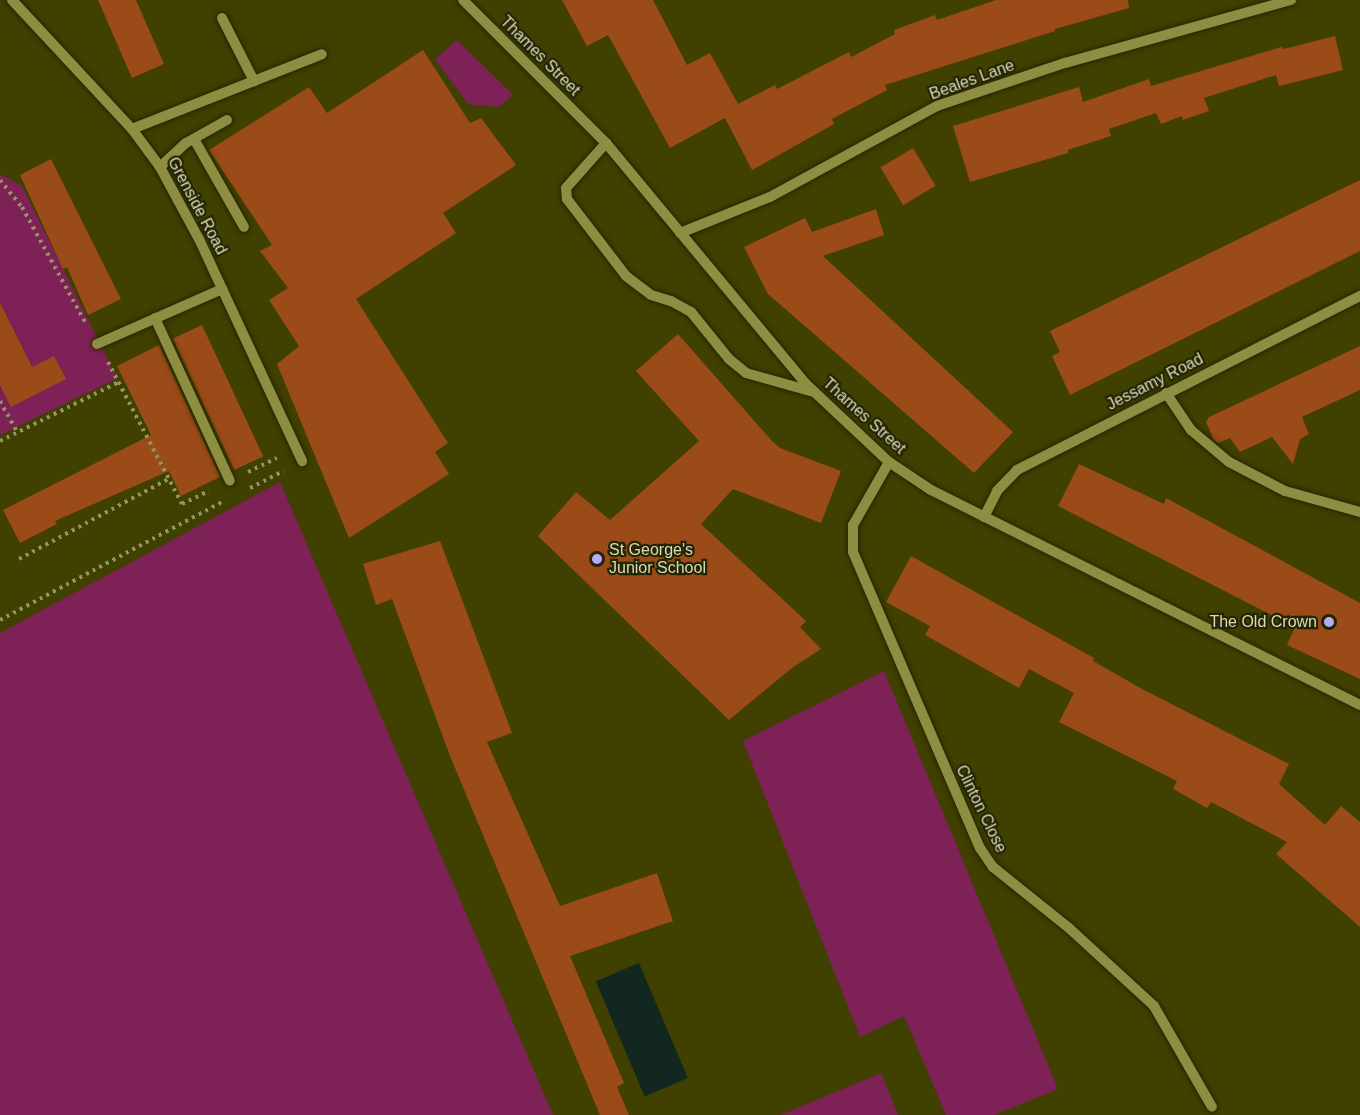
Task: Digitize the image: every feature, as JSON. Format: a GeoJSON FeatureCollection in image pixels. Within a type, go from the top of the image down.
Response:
{"type":"FeatureCollection","features":[{"type":"Feature","properties":{"kind":"street","name":"Grenside Road"},"geometry":{"type":"LineString","coordinates":[[12,0],[132,129],[160,167],[222,289],[302,461]]}},
{"type":"Feature","properties":{"kind":"street","name":"Thames Street"},"geometry":{"type":"LineString","coordinates":[[464,0],[606,143],[814,392],[889,462],[932,490],[984,517],[1360,705]]}},
{"type":"Feature","properties":{"kind":"street","name":"Beales Lane"},"geometry":{"type":"LineString","coordinates":[[680,232],[770,197],[937,106],[1065,63],[1291,0]]}},
{"type":"Feature","properties":{"kind":"street"},"geometry":{"type":"LineString","coordinates":[[222,18],[254,81]]}},
{"type":"Feature","properties":{"kind":"street"},"geometry":{"type":"LineString","coordinates":[[132,129],[322,54]]}},
{"type":"Feature","properties":{"kind":"street"},"geometry":{"type":"LineString","coordinates":[[160,167],[194,139],[227,120]]}},
{"type":"Feature","properties":{"kind":"street"},"geometry":{"type":"LineString","coordinates":[[194,139],[244,227]]}},
{"type":"Feature","properties":{"kind":"street"},"geometry":{"type":"LineString","coordinates":[[606,143],[566,188],[567,199],[626,276],[651,294],[671,301],[691,312],[729,359],[746,373],[814,392]]}},
{"type":"Feature","properties":{"kind":"street"},"geometry":{"type":"LineString","coordinates":[[98,345],[222,289]]}},
{"type":"Feature","properties":{"kind":"street","name":"Jessamy Road"},"geometry":{"type":"LineString","coordinates":[[984,517],[997,491],[1017,470],[1360,296]]}},
{"type":"Feature","properties":{"kind":"street"},"geometry":{"type":"LineString","coordinates":[[155,318],[230,481]]}},
{"type":"Feature","properties":{"kind":"street"},"geometry":{"type":"LineString","coordinates":[[1166,393],[1191,430],[1229,462],[1285,491],[1360,512]]}},
{"type":"Feature","properties":{"kind":"street","name":"Clinton Close"},"geometry":{"type":"LineString","coordinates":[[889,462],[853,525],[852,552],[980,848],[993,867],[1069,928],[1154,1006],[1212,1107]]}},
{"type":"Feature","properties":{"kind":"path"},"geometry":{"type":"LineString","coordinates":[[0,180],[22,207],[182,504]]}},
{"type":"Feature","properties":{"kind":"path"},"geometry":{"type":"LineString","coordinates":[[0,441],[118,382]]}},
{"type":"Feature","properties":{"kind":"path"},"geometry":{"type":"LineString","coordinates":[[0,401],[17,432]]}},
{"type":"Feature","properties":{"kind":"path"},"geometry":{"type":"LineString","coordinates":[[245,490],[302,461]]}},
{"type":"Feature","properties":{"kind":"path"},"geometry":{"type":"LineString","coordinates":[[19,559],[168,479]]}},
{"type":"Feature","properties":{"kind":"path"},"geometry":{"type":"LineString","coordinates":[[0,620],[225,501]]}},
{"type":"Feature","properties":{"kind":"shaded area"},"geometry":{"type":"Polygon","coordinates":[[[457,40],[513,95],[498,107],[468,104],[435,59],[457,40]]]}},
{"type":"Feature","properties":{"kind":"shaded area"},"geometry":{"type":"Polygon","coordinates":[[[0,174],[22,186],[119,382],[116,379],[0,435],[0,174]]]}},
{"type":"Feature","properties":{"kind":"shaded area"},"geometry":{"type":"Polygon","coordinates":[[[280,482],[553,1115],[0,1115],[0,633],[280,482]]]}},
{"type":"Feature","properties":{"kind":"shaded area"},"geometry":{"type":"Polygon","coordinates":[[[884,671],[1058,1089],[994,1115],[946,1115],[904,1016],[860,1037],[743,741],[884,671]]]}},
{"type":"Feature","properties":{"kind":"shaded area"},"geometry":{"type":"Polygon","coordinates":[[[639,963],[688,1078],[645,1096],[596,981],[639,963]]]}},
{"type":"Feature","properties":{"kind":"shaded area"},"geometry":{"type":"Polygon","coordinates":[[[881,1073],[898,1115],[781,1115],[881,1073]]]}},
{"type":"Feature","properties":{"kind":"building"},"geometry":{"type":"Polygon","coordinates":[[[98,0],[136,0],[164,64],[132,78],[98,0]]]}},
{"type":"Feature","properties":{"kind":"building"},"geometry":{"type":"Polygon","coordinates":[[[562,0],[653,0],[687,65],[710,53],[738,104],[775,85],[777,89],[849,52],[851,57],[895,34],[894,30],[935,15],[937,20],[996,0],[1128,0],[1129,8],[1055,29],[1055,31],[885,85],[887,90],[832,119],[834,124],[752,170],[725,118],[670,148],[608,35],[587,46],[562,0]]]}},
{"type":"Feature","properties":{"kind":"building"},"geometry":{"type":"Polygon","coordinates":[[[1335,36],[1343,70],[1279,86],[1276,75],[1204,98],[1209,111],[1183,120],[1182,116],[1161,124],[1156,113],[1109,129],[1111,136],[1068,150],[1068,153],[970,182],[953,126],[1079,87],[1083,102],[1149,79],[1151,86],[1281,47],[1284,49],[1335,36]]]}},
{"type":"Feature","properties":{"kind":"building"},"geometry":{"type":"Polygon","coordinates":[[[423,50],[470,123],[481,118],[516,165],[443,213],[456,233],[356,299],[448,443],[435,452],[449,474],[349,538],[277,364],[299,346],[269,300],[288,288],[260,251],[272,245],[209,150],[309,87],[327,113],[423,50]]]}},
{"type":"Feature","properties":{"kind":"building"},"geometry":{"type":"Polygon","coordinates":[[[913,148],[936,186],[903,205],[880,168],[913,148]]]}},
{"type":"Feature","properties":{"kind":"building"},"geometry":{"type":"Polygon","coordinates":[[[51,159],[121,299],[88,315],[67,267],[63,269],[20,175],[51,159]]]}},
{"type":"Feature","properties":{"kind":"building"},"geometry":{"type":"Polygon","coordinates":[[[1360,180],[1360,251],[1070,395],[1052,356],[1060,352],[1050,331],[1360,180]]]}},
{"type":"Feature","properties":{"kind":"building"},"geometry":{"type":"Polygon","coordinates":[[[876,209],[884,235],[823,256],[1013,432],[974,473],[768,294],[744,247],[805,218],[812,232],[876,209]]]}},
{"type":"Feature","properties":{"kind":"building"},"geometry":{"type":"Polygon","coordinates":[[[0,303],[32,367],[54,356],[66,379],[11,407],[0,385],[0,303]]]}},
{"type":"Feature","properties":{"kind":"building"},"geometry":{"type":"Polygon","coordinates":[[[202,325],[263,456],[234,470],[173,339],[202,325]]]}},
{"type":"Feature","properties":{"kind":"building"},"geometry":{"type":"Polygon","coordinates":[[[678,334],[780,448],[841,471],[821,523],[733,489],[701,524],[806,621],[800,627],[821,649],[792,668],[729,720],[538,536],[576,492],[610,520],[699,441],[636,371],[678,334]]]}},
{"type":"Feature","properties":{"kind":"building"},"geometry":{"type":"Polygon","coordinates":[[[159,345],[220,477],[181,496],[169,471],[55,521],[57,524],[20,543],[3,510],[151,435],[117,366],[159,345]]]}},
{"type":"Feature","properties":{"kind":"building"},"geometry":{"type":"Polygon","coordinates":[[[1360,346],[1360,390],[1302,417],[1309,434],[1300,439],[1293,464],[1272,437],[1240,452],[1230,438],[1218,443],[1214,440],[1206,422],[1209,417],[1360,346]]]}},
{"type":"Feature","properties":{"kind":"building"},"geometry":{"type":"Polygon","coordinates":[[[1079,464],[1164,504],[1166,498],[1360,603],[1360,679],[1287,645],[1295,627],[1058,506],[1079,464]]]}},
{"type":"Feature","properties":{"kind":"building"},"geometry":{"type":"Polygon","coordinates":[[[440,541],[512,733],[487,742],[560,906],[657,873],[673,921],[570,956],[624,1083],[617,1087],[629,1115],[600,1115],[450,756],[392,599],[376,605],[363,564],[440,541]]]}},
{"type":"Feature","properties":{"kind":"building"},"geometry":{"type":"Polygon","coordinates":[[[911,556],[1094,658],[1093,661],[1144,690],[1289,764],[1279,784],[1325,825],[1341,806],[1360,822],[1360,927],[1276,854],[1287,842],[1211,802],[1207,808],[1173,789],[1177,781],[1059,722],[1074,693],[1029,669],[1019,688],[925,635],[930,626],[886,602],[911,556]]]}},
{"type":"Feature","properties":{"kind":"place","name":"St George's Junior School"},"geometry":{"type":"Point","coordinates":[597,559]}},
{"type":"Feature","properties":{"kind":"place","name":"The Old Crown"},"geometry":{"type":"Point","coordinates":[1329,622]}}]}
